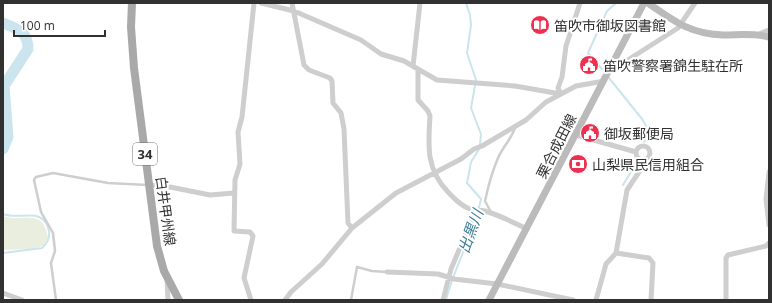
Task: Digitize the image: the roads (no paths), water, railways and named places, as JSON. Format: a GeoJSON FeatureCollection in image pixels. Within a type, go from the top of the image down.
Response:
{"type":"FeatureCollection","features":[{"type":"Feature","properties":{"kind":"main road","name":"白井甲州線"},"geometry":{"type":"LineString","coordinates":[[132,3],[130,27],[157,246],[167,279],[179,300]]}},
{"type":"Feature","properties":{"kind":"main road","name":"栗合成田線"},"geometry":{"type":"LineString","coordinates":[[489,300],[644,3]]}},
{"type":"Feature","properties":{"kind":"main road"},"geometry":{"type":"LineString","coordinates":[[648,3],[689,29],[704,33],[759,34],[769,37]]}},
{"type":"Feature","properties":{"kind":"street"},"geometry":{"type":"LineString","coordinates":[[251,300],[244,278],[253,236],[250,232],[234,231],[234,193],[235,180],[240,164],[238,132],[242,118],[254,3]]}},
{"type":"Feature","properties":{"kind":"street"},"geometry":{"type":"LineString","coordinates":[[261,3],[294,11],[361,40],[380,54],[404,61],[437,80],[515,86],[561,94]]}},
{"type":"Feature","properties":{"kind":"street"},"geometry":{"type":"LineString","coordinates":[[292,3],[304,64],[309,70],[330,78],[332,82],[333,102],[341,113],[344,136],[348,223],[352,228]]}},
{"type":"Feature","properties":{"kind":"street"},"geometry":{"type":"LineString","coordinates":[[420,3],[416,68],[418,100],[428,111],[430,116],[429,157],[433,174],[439,183],[458,203],[475,210],[492,214],[527,229]]}},
{"type":"Feature","properties":{"kind":"street"},"geometry":{"type":"LineString","coordinates":[[561,94],[558,88],[563,70],[564,54],[580,3]]}},
{"type":"Feature","properties":{"kind":"street"},"geometry":{"type":"LineString","coordinates":[[609,72],[681,25],[695,3]]}},
{"type":"Feature","properties":{"kind":"street"},"geometry":{"type":"LineString","coordinates":[[759,34],[769,30]]}},
{"type":"Feature","properties":{"kind":"street"},"geometry":{"type":"LineString","coordinates":[[285,300],[291,292],[315,272],[352,228],[396,193],[461,159],[475,148],[482,146],[515,127],[526,120],[546,102],[576,86],[604,81]]}},
{"type":"Feature","properties":{"kind":"street"},"geometry":{"type":"LineString","coordinates":[[576,135],[636,152]]}},
{"type":"Feature","properties":{"kind":"street"},"geometry":{"type":"LineString","coordinates":[[636,152],[640,146],[647,148],[649,154],[647,158],[643,160]]}},
{"type":"Feature","properties":{"kind":"street"},"geometry":{"type":"LineString","coordinates":[[636,152],[637,157],[643,160]]}},
{"type":"Feature","properties":{"kind":"street"},"geometry":{"type":"LineString","coordinates":[[596,300],[606,264],[616,253],[627,190],[643,166],[643,160]]}},
{"type":"Feature","properties":{"kind":"street"},"geometry":{"type":"LineString","coordinates":[[769,172],[766,199],[769,225]]}},
{"type":"Feature","properties":{"kind":"street"},"geometry":{"type":"LineString","coordinates":[[149,185],[170,187],[210,195],[234,193]]}},
{"type":"Feature","properties":{"kind":"street"},"geometry":{"type":"LineString","coordinates":[[443,300],[475,210]]}},
{"type":"Feature","properties":{"kind":"street"},"geometry":{"type":"LineString","coordinates":[[726,300],[726,258],[728,255],[766,246],[769,243]]}},
{"type":"Feature","properties":{"kind":"street"},"geometry":{"type":"LineString","coordinates":[[616,253],[649,258],[652,263],[652,300]]}},
{"type":"Feature","properties":{"kind":"street"},"geometry":{"type":"LineString","coordinates":[[387,272],[438,274],[451,279],[498,284],[574,300]]}},
{"type":"Feature","properties":{"kind":"street"},"geometry":{"type":"LineString","coordinates":[[167,279],[168,300]]}},
{"type":"Feature","properties":{"kind":"street"},"geometry":{"type":"LineString","coordinates":[[3,293],[22,300]]}},
{"type":"Feature","properties":{"kind":"lane"},"geometry":{"type":"LineString","coordinates":[[492,214],[485,202],[486,193],[496,162],[510,140],[515,127]]}},
{"type":"Feature","properties":{"kind":"lane"},"geometry":{"type":"LineString","coordinates":[[56,300],[51,263],[55,251],[53,233],[41,212],[34,180],[36,177],[53,173],[108,182],[149,185]]}},
{"type":"Feature","properties":{"kind":"lane"},"geometry":{"type":"LineString","coordinates":[[351,300],[357,267],[372,271],[387,272]]}},
{"type":"Feature","properties":{"kind":"waterway","name":"出黒川"},"geometry":{"type":"LineString","coordinates":[[466,3],[470,15],[471,25],[467,53],[476,80],[471,108],[481,134],[480,145]]}},
{"type":"Feature","properties":{"kind":"waterway"},"geometry":{"type":"LineString","coordinates":[[602,69],[588,53],[607,11],[616,3]]}},
{"type":"Feature","properties":{"kind":"waterway"},"geometry":{"type":"LineString","coordinates":[[3,23],[24,34],[28,43],[28,49],[4,86],[8,137],[3,149]]}},
{"type":"Feature","properties":{"kind":"waterway"},"geometry":{"type":"LineString","coordinates":[[609,78],[642,119],[649,131],[644,142]]}},
{"type":"Feature","properties":{"kind":"waterway","name":"出黒川"},"geometry":{"type":"LineString","coordinates":[[446,300],[454,274],[474,225],[481,199],[467,183],[471,162],[479,149]]}},
{"type":"Feature","properties":{"kind":"waterway"},"geometry":{"type":"LineString","coordinates":[[623,185],[634,167]]}},
{"type":"Feature","properties":{"kind":"waterway"},"geometry":{"type":"LineString","coordinates":[[3,214],[10,216],[30,215],[42,218],[49,231],[49,238],[42,248],[3,253]]}},
{"type":"Feature","properties":{"kind":"place","name":"笛吹市御坂図書館"},"geometry":{"type":"Point","coordinates":[540,25]}},
{"type":"Feature","properties":{"kind":"place","name":"笛吹警察署錦生駐在所"},"geometry":{"type":"Point","coordinates":[589,65]}},
{"type":"Feature","properties":{"kind":"place","name":"御坂郵便局"},"geometry":{"type":"Point","coordinates":[590,133]}},
{"type":"Feature","properties":{"kind":"place","name":"山梨県民信用組合"},"geometry":{"type":"Point","coordinates":[578,164]}}]}
